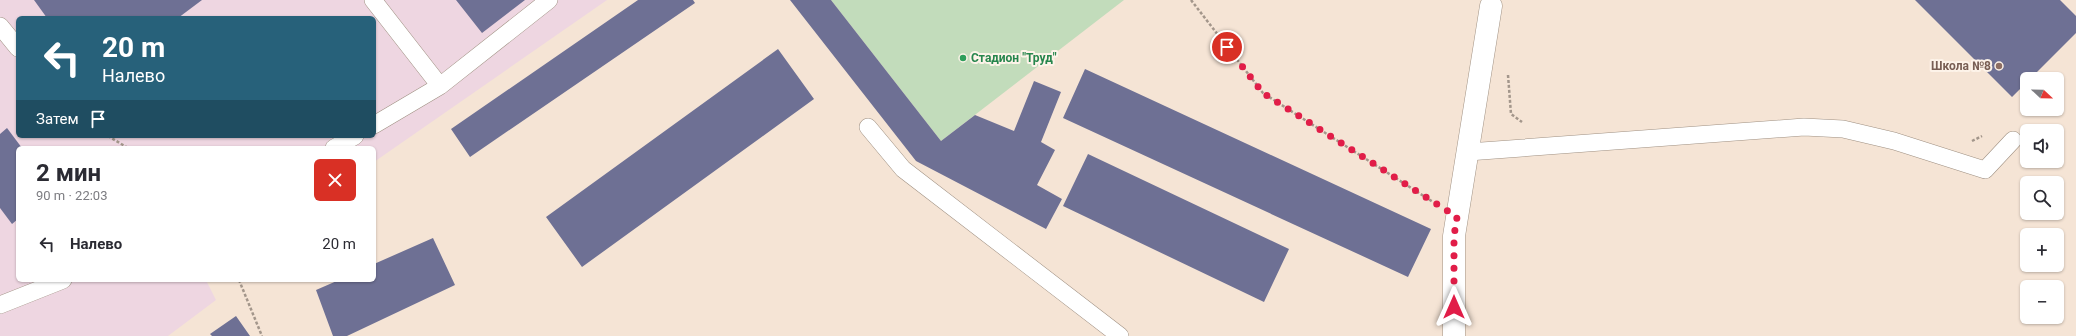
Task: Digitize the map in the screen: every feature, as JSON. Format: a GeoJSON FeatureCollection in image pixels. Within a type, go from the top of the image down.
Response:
{"type":"FeatureCollection","features":[{"type":"Feature","properties":{"kind":"street"},"geometry":{"type":"LineString","coordinates":[[1454,336],[1454,236],[1494,3]]}},
{"type":"Feature","properties":{"kind":"lane"},"geometry":{"type":"LineString","coordinates":[[373,0],[440,86]]}},
{"type":"Feature","properties":{"kind":"lane"},"geometry":{"type":"LineString","coordinates":[[376,124],[440,86],[550,0]]}},
{"type":"Feature","properties":{"kind":"lane"},"geometry":{"type":"LineString","coordinates":[[0,26],[16,46]]}},
{"type":"Feature","properties":{"kind":"lane"},"geometry":{"type":"LineString","coordinates":[[868,127],[903,169],[1120,336]]}},
{"type":"Feature","properties":{"kind":"lane"},"geometry":{"type":"LineString","coordinates":[[1468,152],[1804,127],[1843,129],[1894,141],[1985,170],[2013,140]]}},
{"type":"Feature","properties":{"kind":"lane"},"geometry":{"type":"LineString","coordinates":[[338,146],[352,138]]}},
{"type":"Feature","properties":{"kind":"lane"},"geometry":{"type":"LineString","coordinates":[[0,305],[58,282]]}},
{"type":"Feature","properties":{"kind":"path"},"geometry":{"type":"LineString","coordinates":[[1191,0],[1263,93],[1457,217]]}},
{"type":"Feature","properties":{"kind":"path"},"geometry":{"type":"LineString","coordinates":[[111,138],[125,146]]}},
{"type":"Feature","properties":{"kind":"path"},"geometry":{"type":"LineString","coordinates":[[240,282],[262,336]]}},
{"type":"Feature","properties":{"kind":"shaded area"},"geometry":{"type":"Polygon","coordinates":[[[0,0],[607,0],[376,161],[376,146],[16,146],[16,282],[207,282],[216,300],[168,336],[0,336],[0,0]]]}},
{"type":"Feature","properties":{"kind":"green space","name":"Стадион \"Труд\""},"geometry":{"type":"Polygon","coordinates":[[[831,0],[1124,0],[941,141],[831,0]]]}},
{"type":"Feature","properties":{"kind":"building"},"geometry":{"type":"Polygon","coordinates":[[[34,0],[202,0],[181,16],[46,16],[34,0]]]}},
{"type":"Feature","properties":{"kind":"building"},"geometry":{"type":"Polygon","coordinates":[[[456,0],[525,0],[482,33],[456,0]]]}},
{"type":"Feature","properties":{"kind":"building"},"geometry":{"type":"Polygon","coordinates":[[[638,0],[693,0],[695,3],[470,157],[451,129],[638,0]]]}},
{"type":"Feature","properties":{"kind":"building"},"geometry":{"type":"Polygon","coordinates":[[[790,0],[831,0],[941,141],[975,115],[1014,131],[1034,81],[1061,92],[1041,142],[1055,150],[1037,185],[1062,199],[1046,229],[916,161],[790,0]]]}},
{"type":"Feature","properties":{"kind":"building"},"geometry":{"type":"Polygon","coordinates":[[[1915,0],[2060,0],[2076,16],[2076,33],[2037,72],[2020,72],[2020,89],[2012,97],[1915,0]]]}},
{"type":"Feature","properties":{"kind":"building"},"geometry":{"type":"Polygon","coordinates":[[[778,49],[814,99],[582,267],[546,217],[778,49]]]}},
{"type":"Feature","properties":{"kind":"building"},"geometry":{"type":"Polygon","coordinates":[[[1085,69],[1431,229],[1408,277],[1063,118],[1085,69]]]}},
{"type":"Feature","properties":{"kind":"building"},"geometry":{"type":"Polygon","coordinates":[[[7,128],[20,146],[16,146],[16,221],[12,224],[0,208],[0,134],[7,128]]]}},
{"type":"Feature","properties":{"kind":"building"},"geometry":{"type":"Polygon","coordinates":[[[1088,154],[1289,249],[1264,302],[1063,206],[1088,154]]]}},
{"type":"Feature","properties":{"kind":"building"},"geometry":{"type":"Polygon","coordinates":[[[433,238],[455,285],[347,336],[333,336],[316,290],[334,282],[376,282],[376,263],[433,238]]]}},
{"type":"Feature","properties":{"kind":"building"},"geometry":{"type":"Polygon","coordinates":[[[236,316],[250,336],[212,336],[210,334],[236,316]]]}},
{"type":"Feature","properties":{"kind":"place","name":"Стадион \"Труд\""},"geometry":{"type":"Point","coordinates":[963,58]}},
{"type":"Feature","properties":{"kind":"place","name":"Школа №8"},"geometry":{"type":"Point","coordinates":[1999,66]}},
{"type":"Feature","properties":{"kind":"route"},"geometry":{"type":"LineString","coordinates":[[1227,47],[1263,93],[1457,217],[1454,236],[1454,307]]}}]}
